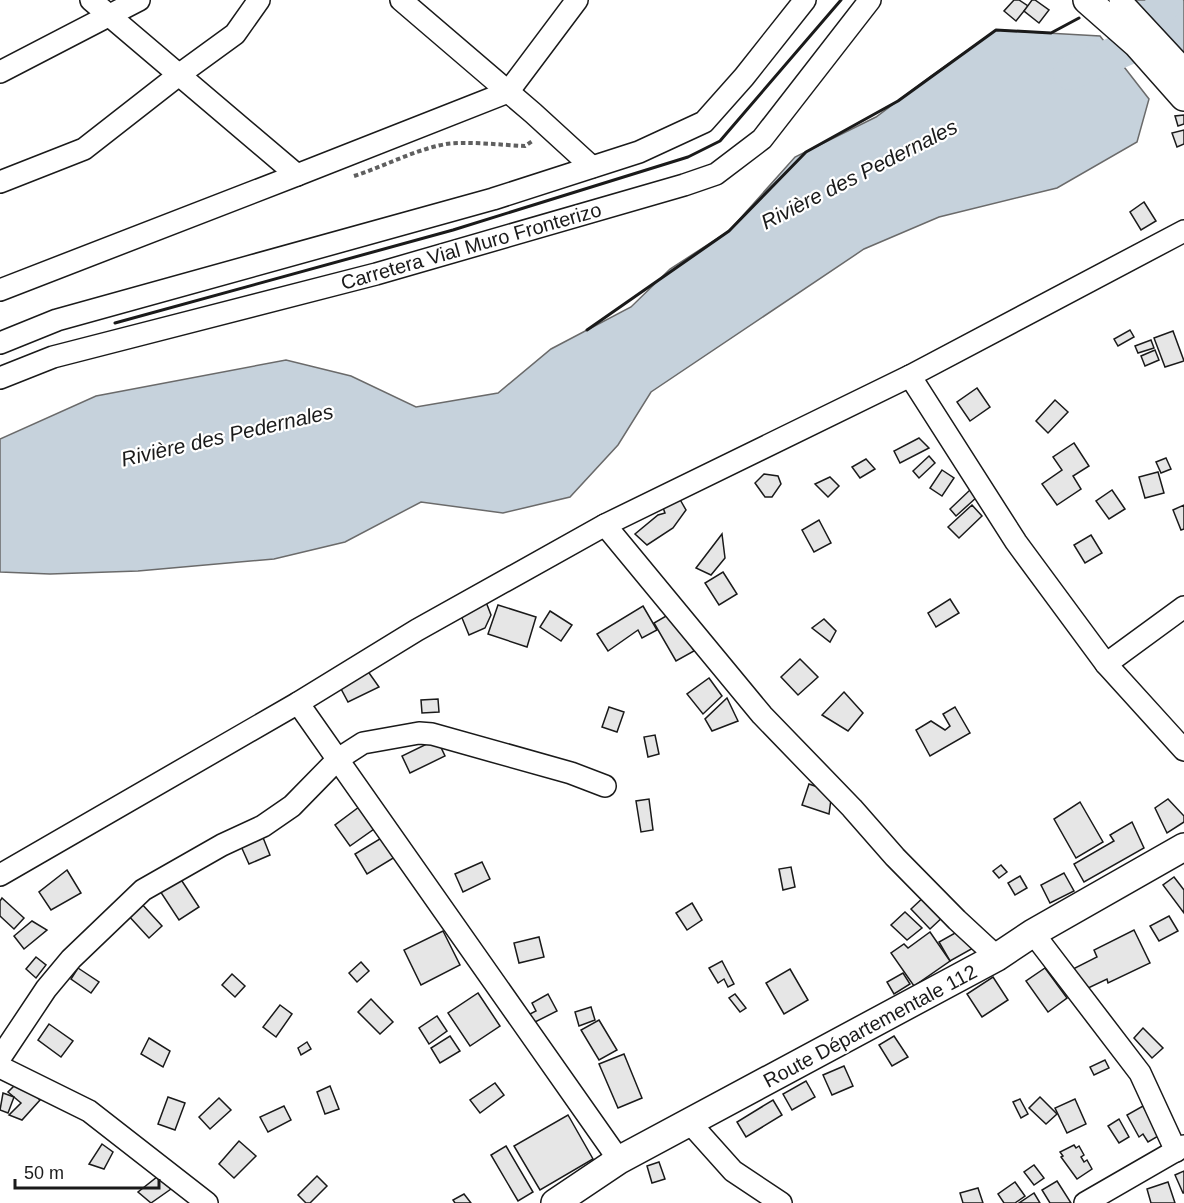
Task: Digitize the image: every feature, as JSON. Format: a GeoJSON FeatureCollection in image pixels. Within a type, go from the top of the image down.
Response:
{"type":"FeatureCollection","features":[{"type":"Feature","properties":{"kind":"main road"},"geometry":{"type":"LineString","coordinates":[[1087,0],[1137,44],[1184,97]]}},
{"type":"Feature","properties":{"kind":"main road","name":"Route Départementale 112"},"geometry":{"type":"LineString","coordinates":[[555,1203],[619,1160],[997,957],[1033,933],[1184,847]]}},
{"type":"Feature","properties":{"kind":"street"},"geometry":{"type":"LineString","coordinates":[[91,0],[297,175]]}},
{"type":"Feature","properties":{"kind":"street"},"geometry":{"type":"LineString","coordinates":[[0,72],[139,0]]}},
{"type":"Feature","properties":{"kind":"street"},"geometry":{"type":"LineString","coordinates":[[0,182],[84,150],[235,34],[259,0]]}},
{"type":"Feature","properties":{"kind":"street"},"geometry":{"type":"LineString","coordinates":[[401,0],[592,167]]}},
{"type":"Feature","properties":{"kind":"street"},"geometry":{"type":"LineString","coordinates":[[0,290],[508,92],[577,0]]}},
{"type":"Feature","properties":{"kind":"street","name":"Carretera Vial Muro Fronterizo"},"geometry":{"type":"LineString","coordinates":[[0,343],[57,320],[493,199],[639,152],[704,122],[744,77],[805,0]]}},
{"type":"Feature","properties":{"kind":"street","name":"Carretera Vial Muro Fronterizo"},"geometry":{"type":"LineString","coordinates":[[0,378],[53,357],[376,274],[716,174],[762,139],[870,0]]}},
{"type":"Feature","properties":{"kind":"street"},"geometry":{"type":"LineString","coordinates":[[1120,0],[1184,69]]}},
{"type":"Feature","properties":{"kind":"street"},"geometry":{"type":"LineString","coordinates":[[0,875],[298,703],[417,630],[605,525],[910,376],[1184,231]]}},
{"type":"Feature","properties":{"kind":"street"},"geometry":{"type":"LineString","coordinates":[[910,376],[1016,542],[1106,664],[1184,750]]}},
{"type":"Feature","properties":{"kind":"street"},"geometry":{"type":"LineString","coordinates":[[605,525],[762,715],[852,808],[895,857],[997,957]]}},
{"type":"Feature","properties":{"kind":"street"},"geometry":{"type":"LineString","coordinates":[[1106,664],[1184,608]]}},
{"type":"Feature","properties":{"kind":"street"},"geometry":{"type":"LineString","coordinates":[[298,703],[619,1160]]}},
{"type":"Feature","properties":{"kind":"street"},"geometry":{"type":"LineString","coordinates":[[0,1058],[46,989],[70,959],[142,890],[222,845],[263,826],[292,806],[338,759],[363,743],[419,733],[432,734],[571,773],[605,786]]}},
{"type":"Feature","properties":{"kind":"street"},"geometry":{"type":"LineString","coordinates":[[1033,933],[1140,1073],[1180,1149],[1085,1203]]}},
{"type":"Feature","properties":{"kind":"street"},"geometry":{"type":"LineString","coordinates":[[0,1067],[89,1111],[207,1203]]}},
{"type":"Feature","properties":{"kind":"street"},"geometry":{"type":"LineString","coordinates":[[690,1123],[733,1171],[781,1203]]}},
{"type":"Feature","properties":{"kind":"water"},"geometry":{"type":"Polygon","coordinates":[[[1134,0],[1184,0],[1184,56],[1134,0]]]}},
{"type":"Feature","properties":{"kind":"water"},"geometry":{"type":"Polygon","coordinates":[[[996,30],[1100,36],[1149,99],[1137,142],[1057,188],[939,217],[864,249],[651,392],[618,445],[570,497],[503,513],[421,502],[345,542],[274,559],[138,571],[50,574],[0,572],[0,439],[96,396],[286,360],[351,376],[416,407],[498,393],[551,349],[631,307],[670,269],[729,231],[795,157],[876,117],[996,30]]]}},
{"type":"Feature","properties":{"kind":"building"},"geometry":{"type":"Polygon","coordinates":[[[1014,0],[1019,0],[1028,6],[1016,21],[1004,11],[1014,0]]]}},
{"type":"Feature","properties":{"kind":"building"},"geometry":{"type":"Polygon","coordinates":[[[1032,0],[1049,10],[1039,23],[1024,11],[1032,0]]]}},
{"type":"Feature","properties":{"kind":"building"},"geometry":{"type":"Polygon","coordinates":[[[1184,115],[1184,124],[1178,126],[1175,116],[1184,115]]]}},
{"type":"Feature","properties":{"kind":"building"},"geometry":{"type":"Polygon","coordinates":[[[1184,130],[1184,144],[1177,147],[1172,133],[1184,130]]]}},
{"type":"Feature","properties":{"kind":"building"},"geometry":{"type":"Polygon","coordinates":[[[1144,202],[1156,221],[1141,230],[1130,212],[1144,202]]]}},
{"type":"Feature","properties":{"kind":"building"},"geometry":{"type":"Polygon","coordinates":[[[1130,330],[1134,337],[1118,346],[1114,339],[1130,330]]]}},
{"type":"Feature","properties":{"kind":"building"},"geometry":{"type":"Polygon","coordinates":[[[1173,331],[1184,361],[1165,367],[1154,338],[1173,331]]]}},
{"type":"Feature","properties":{"kind":"building"},"geometry":{"type":"Polygon","coordinates":[[[1151,340],[1154,348],[1138,353],[1135,346],[1151,340]]]}},
{"type":"Feature","properties":{"kind":"building"},"geometry":{"type":"Polygon","coordinates":[[[1155,350],[1159,360],[1145,366],[1141,356],[1155,350]]]}},
{"type":"Feature","properties":{"kind":"building"},"geometry":{"type":"Polygon","coordinates":[[[977,388],[990,407],[970,421],[957,402],[977,388]]]}},
{"type":"Feature","properties":{"kind":"building"},"geometry":{"type":"Polygon","coordinates":[[[1055,400],[1068,412],[1048,433],[1036,421],[1055,400]]]}},
{"type":"Feature","properties":{"kind":"building"},"geometry":{"type":"Polygon","coordinates":[[[919,438],[929,448],[900,463],[894,451],[919,438]]]}},
{"type":"Feature","properties":{"kind":"building"},"geometry":{"type":"Polygon","coordinates":[[[1074,443],[1089,466],[1073,476],[1081,489],[1057,505],[1042,484],[1062,470],[1053,457],[1074,443]]]}},
{"type":"Feature","properties":{"kind":"building"},"geometry":{"type":"Polygon","coordinates":[[[929,456],[935,463],[919,478],[913,471],[929,456]]]}},
{"type":"Feature","properties":{"kind":"building"},"geometry":{"type":"Polygon","coordinates":[[[1166,458],[1171,469],[1161,473],[1156,462],[1166,458]]]}},
{"type":"Feature","properties":{"kind":"building"},"geometry":{"type":"Polygon","coordinates":[[[866,459],[875,469],[860,478],[852,467],[866,459]]]}},
{"type":"Feature","properties":{"kind":"building"},"geometry":{"type":"Polygon","coordinates":[[[942,470],[954,478],[942,496],[930,488],[942,470]]]}},
{"type":"Feature","properties":{"kind":"building"},"geometry":{"type":"Polygon","coordinates":[[[1158,472],[1164,493],[1145,498],[1139,477],[1158,472]]]}},
{"type":"Feature","properties":{"kind":"building"},"geometry":{"type":"Polygon","coordinates":[[[764,474],[778,476],[781,484],[772,497],[765,497],[755,483],[764,474]]]}},
{"type":"Feature","properties":{"kind":"building"},"geometry":{"type":"Polygon","coordinates":[[[830,477],[839,486],[828,497],[815,484],[830,477]]]}},
{"type":"Feature","properties":{"kind":"building"},"geometry":{"type":"Polygon","coordinates":[[[971,489],[977,497],[956,516],[950,509],[971,489]]]}},
{"type":"Feature","properties":{"kind":"building"},"geometry":{"type":"Polygon","coordinates":[[[1112,490],[1125,509],[1109,519],[1096,501],[1112,490]]]}},
{"type":"Feature","properties":{"kind":"building"},"geometry":{"type":"Polygon","coordinates":[[[678,496],[686,510],[673,528],[647,545],[635,534],[658,515],[665,513],[662,505],[678,496]]]}},
{"type":"Feature","properties":{"kind":"building"},"geometry":{"type":"Polygon","coordinates":[[[972,505],[982,516],[959,538],[948,527],[972,505]]]}},
{"type":"Feature","properties":{"kind":"building"},"geometry":{"type":"Polygon","coordinates":[[[1184,505],[1184,529],[1181,530],[1173,510],[1184,505]]]}},
{"type":"Feature","properties":{"kind":"building"},"geometry":{"type":"Polygon","coordinates":[[[819,520],[831,543],[814,552],[802,530],[819,520]]]}},
{"type":"Feature","properties":{"kind":"building"},"geometry":{"type":"Polygon","coordinates":[[[722,534],[725,558],[711,575],[696,568],[722,534]]]}},
{"type":"Feature","properties":{"kind":"building"},"geometry":{"type":"Polygon","coordinates":[[[1091,535],[1102,553],[1085,563],[1074,545],[1091,535]]]}},
{"type":"Feature","properties":{"kind":"building"},"geometry":{"type":"Polygon","coordinates":[[[723,572],[737,594],[719,605],[705,583],[723,572]]]}},
{"type":"Feature","properties":{"kind":"building"},"geometry":{"type":"Polygon","coordinates":[[[950,599],[959,613],[936,627],[928,613],[950,599]]]}},
{"type":"Feature","properties":{"kind":"building"},"geometry":{"type":"Polygon","coordinates":[[[486,602],[491,615],[485,628],[469,635],[460,613],[486,602]]]}},
{"type":"Feature","properties":{"kind":"building"},"geometry":{"type":"Polygon","coordinates":[[[498,605],[536,617],[527,647],[488,634],[498,605]]]}},
{"type":"Feature","properties":{"kind":"building"},"geometry":{"type":"Polygon","coordinates":[[[643,606],[657,630],[642,638],[638,630],[608,651],[597,634],[643,606]]]}},
{"type":"Feature","properties":{"kind":"building"},"geometry":{"type":"Polygon","coordinates":[[[550,611],[572,625],[561,641],[540,627],[550,611]]]}},
{"type":"Feature","properties":{"kind":"building"},"geometry":{"type":"Polygon","coordinates":[[[673,612],[694,651],[676,661],[654,623],[673,612]]]}},
{"type":"Feature","properties":{"kind":"building"},"geometry":{"type":"Polygon","coordinates":[[[824,619],[836,631],[830,642],[812,628],[824,619]]]}},
{"type":"Feature","properties":{"kind":"building"},"geometry":{"type":"Polygon","coordinates":[[[800,659],[818,677],[798,695],[781,677],[800,659]]]}},
{"type":"Feature","properties":{"kind":"building"},"geometry":{"type":"Polygon","coordinates":[[[367,670],[379,687],[348,702],[339,685],[367,670]]]}},
{"type":"Feature","properties":{"kind":"building"},"geometry":{"type":"Polygon","coordinates":[[[709,678],[722,696],[703,714],[687,694],[709,678]]]}},
{"type":"Feature","properties":{"kind":"building"},"geometry":{"type":"Polygon","coordinates":[[[844,692],[863,713],[848,731],[822,715],[844,692]]]}},
{"type":"Feature","properties":{"kind":"building"},"geometry":{"type":"Polygon","coordinates":[[[727,698],[738,721],[712,731],[705,719],[727,698]]]}},
{"type":"Feature","properties":{"kind":"building"},"geometry":{"type":"Polygon","coordinates":[[[438,699],[439,712],[422,713],[421,700],[438,699]]]}},
{"type":"Feature","properties":{"kind":"building"},"geometry":{"type":"Polygon","coordinates":[[[609,707],[624,712],[617,732],[602,727],[609,707]]]}},
{"type":"Feature","properties":{"kind":"building"},"geometry":{"type":"Polygon","coordinates":[[[955,707],[970,733],[930,756],[916,730],[931,721],[945,730],[950,726],[943,714],[955,707]]]}},
{"type":"Feature","properties":{"kind":"building"},"geometry":{"type":"Polygon","coordinates":[[[655,735],[659,754],[648,757],[644,737],[655,735]]]}},
{"type":"Feature","properties":{"kind":"building"},"geometry":{"type":"Polygon","coordinates":[[[437,739],[445,756],[410,773],[402,756],[437,739]]]}},
{"type":"Feature","properties":{"kind":"building"},"geometry":{"type":"Polygon","coordinates":[[[809,784],[832,792],[829,814],[802,805],[809,784]]]}},
{"type":"Feature","properties":{"kind":"building"},"geometry":{"type":"Polygon","coordinates":[[[649,799],[653,830],[641,832],[636,801],[649,799]]]}},
{"type":"Feature","properties":{"kind":"building"},"geometry":{"type":"Polygon","coordinates":[[[1168,799],[1184,816],[1184,822],[1167,833],[1155,808],[1168,799]]]}},
{"type":"Feature","properties":{"kind":"building"},"geometry":{"type":"Polygon","coordinates":[[[1080,802],[1103,842],[1076,858],[1054,819],[1080,802]]]}},
{"type":"Feature","properties":{"kind":"building"},"geometry":{"type":"Polygon","coordinates":[[[359,807],[374,829],[350,846],[335,825],[359,807]]]}},
{"type":"Feature","properties":{"kind":"building"},"geometry":{"type":"Polygon","coordinates":[[[1132,822],[1144,848],[1084,882],[1074,864],[1114,841],[1110,835],[1132,822]]]}},
{"type":"Feature","properties":{"kind":"building"},"geometry":{"type":"Polygon","coordinates":[[[262,835],[270,855],[249,864],[240,844],[262,835]]]}},
{"type":"Feature","properties":{"kind":"building"},"geometry":{"type":"Polygon","coordinates":[[[383,837],[395,857],[367,874],[355,854],[383,837]]]}},
{"type":"Feature","properties":{"kind":"building"},"geometry":{"type":"Polygon","coordinates":[[[482,862],[490,879],[463,892],[455,874],[482,862]]]}},
{"type":"Feature","properties":{"kind":"building"},"geometry":{"type":"Polygon","coordinates":[[[1001,865],[1007,872],[999,878],[993,871],[1001,865]]]}},
{"type":"Feature","properties":{"kind":"building"},"geometry":{"type":"Polygon","coordinates":[[[791,867],[795,887],[783,890],[779,869],[791,867]]]}},
{"type":"Feature","properties":{"kind":"building"},"geometry":{"type":"Polygon","coordinates":[[[67,870],[81,893],[51,910],[39,892],[67,870]]]}},
{"type":"Feature","properties":{"kind":"building"},"geometry":{"type":"Polygon","coordinates":[[[1064,873],[1074,891],[1050,903],[1041,885],[1064,873]]]}},
{"type":"Feature","properties":{"kind":"building"},"geometry":{"type":"Polygon","coordinates":[[[1020,876],[1027,888],[1015,895],[1008,883],[1020,876]]]}},
{"type":"Feature","properties":{"kind":"building"},"geometry":{"type":"Polygon","coordinates":[[[1174,877],[1184,890],[1184,913],[1163,885],[1174,877]]]}},
{"type":"Feature","properties":{"kind":"building"},"geometry":{"type":"Polygon","coordinates":[[[180,878],[199,907],[179,920],[160,891],[180,878]]]}},
{"type":"Feature","properties":{"kind":"building"},"geometry":{"type":"Polygon","coordinates":[[[927,894],[946,914],[930,929],[911,909],[927,894]]]}},
{"type":"Feature","properties":{"kind":"building"},"geometry":{"type":"Polygon","coordinates":[[[2,898],[24,918],[14,929],[0,916],[2,898]]]}},
{"type":"Feature","properties":{"kind":"building"},"geometry":{"type":"Polygon","coordinates":[[[140,902],[162,926],[149,938],[127,914],[140,902]]]}},
{"type":"Feature","properties":{"kind":"building"},"geometry":{"type":"Polygon","coordinates":[[[692,903],[702,920],[687,930],[676,913],[692,903]]]}},
{"type":"Feature","properties":{"kind":"building"},"geometry":{"type":"Polygon","coordinates":[[[905,912],[922,928],[907,940],[891,925],[905,912]]]}},
{"type":"Feature","properties":{"kind":"building"},"geometry":{"type":"Polygon","coordinates":[[[1169,916],[1178,931],[1159,941],[1150,926],[1169,916]]]}},
{"type":"Feature","properties":{"kind":"building"},"geometry":{"type":"Polygon","coordinates":[[[32,921],[47,930],[24,949],[14,936],[32,921]]]}},
{"type":"Feature","properties":{"kind":"building"},"geometry":{"type":"Polygon","coordinates":[[[964,928],[975,947],[950,961],[939,942],[964,928]]]}},
{"type":"Feature","properties":{"kind":"building"},"geometry":{"type":"Polygon","coordinates":[[[1134,930],[1150,963],[1108,983],[1107,979],[1084,990],[1073,969],[1097,957],[1094,950],[1134,930]]]}},
{"type":"Feature","properties":{"kind":"building"},"geometry":{"type":"Polygon","coordinates":[[[443,931],[460,965],[421,985],[404,950],[443,931]]]}},
{"type":"Feature","properties":{"kind":"building"},"geometry":{"type":"Polygon","coordinates":[[[930,932],[950,961],[914,986],[891,953],[904,944],[908,948],[930,932]]]}},
{"type":"Feature","properties":{"kind":"building"},"geometry":{"type":"Polygon","coordinates":[[[539,937],[544,957],[519,963],[514,943],[539,937]]]}},
{"type":"Feature","properties":{"kind":"building"},"geometry":{"type":"Polygon","coordinates":[[[36,957],[46,965],[36,978],[26,969],[36,957]]]}},
{"type":"Feature","properties":{"kind":"building"},"geometry":{"type":"Polygon","coordinates":[[[722,961],[734,984],[728,987],[724,979],[718,983],[709,968],[722,961]]]}},
{"type":"Feature","properties":{"kind":"building"},"geometry":{"type":"Polygon","coordinates":[[[361,962],[369,971],[357,982],[349,973],[361,962]]]}},
{"type":"Feature","properties":{"kind":"building"},"geometry":{"type":"Polygon","coordinates":[[[78,968],[99,982],[91,993],[71,979],[78,968]]]}},
{"type":"Feature","properties":{"kind":"building"},"geometry":{"type":"Polygon","coordinates":[[[1045,968],[1067,998],[1048,1012],[1026,981],[1045,968]]]}},
{"type":"Feature","properties":{"kind":"building"},"geometry":{"type":"Polygon","coordinates":[[[790,969],[808,1000],[784,1014],[766,983],[790,969]]]}},
{"type":"Feature","properties":{"kind":"building"},"geometry":{"type":"Polygon","coordinates":[[[903,973],[910,984],[894,994],[887,982],[903,973]]]}},
{"type":"Feature","properties":{"kind":"building"},"geometry":{"type":"Polygon","coordinates":[[[232,974],[245,986],[235,997],[222,985],[232,974]]]}},
{"type":"Feature","properties":{"kind":"building"},"geometry":{"type":"Polygon","coordinates":[[[993,977],[1008,1000],[982,1017],[967,994],[993,977]]]}},
{"type":"Feature","properties":{"kind":"building"},"geometry":{"type":"Polygon","coordinates":[[[478,993],[500,1026],[470,1046],[448,1013],[478,993]]]}},
{"type":"Feature","properties":{"kind":"building"},"geometry":{"type":"Polygon","coordinates":[[[548,994],[557,1011],[533,1023],[528,1015],[536,1011],[532,1003],[548,994]]]}},
{"type":"Feature","properties":{"kind":"building"},"geometry":{"type":"Polygon","coordinates":[[[735,994],[746,1008],[740,1012],[729,998],[735,994]]]}},
{"type":"Feature","properties":{"kind":"building"},"geometry":{"type":"Polygon","coordinates":[[[371,999],[393,1022],[380,1034],[358,1012],[371,999]]]}},
{"type":"Feature","properties":{"kind":"building"},"geometry":{"type":"Polygon","coordinates":[[[280,1005],[292,1014],[276,1037],[263,1027],[280,1005]]]}},
{"type":"Feature","properties":{"kind":"building"},"geometry":{"type":"Polygon","coordinates":[[[591,1007],[595,1020],[579,1026],[575,1012],[591,1007]]]}},
{"type":"Feature","properties":{"kind":"building"},"geometry":{"type":"Polygon","coordinates":[[[437,1016],[447,1031],[429,1044],[419,1028],[437,1016]]]}},
{"type":"Feature","properties":{"kind":"building"},"geometry":{"type":"Polygon","coordinates":[[[599,1020],[617,1050],[599,1060],[581,1030],[599,1020]]]}},
{"type":"Feature","properties":{"kind":"building"},"geometry":{"type":"Polygon","coordinates":[[[49,1024],[73,1041],[61,1057],[38,1040],[49,1024]]]}},
{"type":"Feature","properties":{"kind":"building"},"geometry":{"type":"Polygon","coordinates":[[[1143,1028],[1163,1048],[1152,1058],[1134,1038],[1143,1028]]]}},
{"type":"Feature","properties":{"kind":"building"},"geometry":{"type":"Polygon","coordinates":[[[450,1036],[460,1051],[440,1063],[431,1048],[450,1036]]]}},
{"type":"Feature","properties":{"kind":"building"},"geometry":{"type":"Polygon","coordinates":[[[894,1036],[908,1057],[892,1066],[879,1045],[894,1036]]]}},
{"type":"Feature","properties":{"kind":"building"},"geometry":{"type":"Polygon","coordinates":[[[149,1038],[170,1051],[163,1067],[141,1054],[149,1038]]]}},
{"type":"Feature","properties":{"kind":"building"},"geometry":{"type":"Polygon","coordinates":[[[307,1042],[311,1049],[301,1055],[298,1048],[307,1042]]]}},
{"type":"Feature","properties":{"kind":"building"},"geometry":{"type":"Polygon","coordinates":[[[624,1054],[642,1098],[618,1108],[599,1064],[624,1054]]]}},
{"type":"Feature","properties":{"kind":"building"},"geometry":{"type":"Polygon","coordinates":[[[1105,1060],[1109,1068],[1094,1075],[1090,1067],[1105,1060]]]}},
{"type":"Feature","properties":{"kind":"building"},"geometry":{"type":"Polygon","coordinates":[[[844,1066],[853,1086],[832,1095],[823,1075],[844,1066]]]}},
{"type":"Feature","properties":{"kind":"building"},"geometry":{"type":"Polygon","coordinates":[[[19,1081],[40,1100],[22,1120],[9,1115],[21,1103],[8,1092],[19,1081]]]}},
{"type":"Feature","properties":{"kind":"building"},"geometry":{"type":"Polygon","coordinates":[[[806,1081],[815,1097],[792,1110],[783,1094],[806,1081]]]}},
{"type":"Feature","properties":{"kind":"building"},"geometry":{"type":"Polygon","coordinates":[[[495,1083],[504,1095],[480,1113],[470,1100],[495,1083]]]}},
{"type":"Feature","properties":{"kind":"building"},"geometry":{"type":"Polygon","coordinates":[[[330,1086],[339,1109],[325,1114],[317,1092],[330,1086]]]}},
{"type":"Feature","properties":{"kind":"building"},"geometry":{"type":"Polygon","coordinates":[[[3,1093],[14,1097],[8,1113],[0,1110],[3,1093]]]}},
{"type":"Feature","properties":{"kind":"building"},"geometry":{"type":"Polygon","coordinates":[[[168,1097],[185,1103],[175,1130],[158,1124],[168,1097]]]}},
{"type":"Feature","properties":{"kind":"building"},"geometry":{"type":"Polygon","coordinates":[[[1040,1097],[1057,1114],[1046,1124],[1029,1108],[1040,1097]]]}},
{"type":"Feature","properties":{"kind":"building"},"geometry":{"type":"Polygon","coordinates":[[[219,1098],[231,1110],[210,1129],[199,1117],[219,1098]]]}},
{"type":"Feature","properties":{"kind":"building"},"geometry":{"type":"Polygon","coordinates":[[[1020,1099],[1028,1114],[1021,1118],[1013,1102],[1020,1099]]]}},
{"type":"Feature","properties":{"kind":"building"},"geometry":{"type":"Polygon","coordinates":[[[1075,1099],[1086,1124],[1067,1133],[1055,1108],[1075,1099]]]}},
{"type":"Feature","properties":{"kind":"building"},"geometry":{"type":"Polygon","coordinates":[[[773,1100],[782,1115],[746,1137],[737,1122],[773,1100]]]}},
{"type":"Feature","properties":{"kind":"building"},"geometry":{"type":"Polygon","coordinates":[[[284,1106],[291,1120],[268,1132],[260,1117],[284,1106]]]}},
{"type":"Feature","properties":{"kind":"building"},"geometry":{"type":"Polygon","coordinates":[[[1143,1106],[1160,1135],[1148,1142],[1143,1134],[1139,1137],[1127,1115],[1143,1106]]]}},
{"type":"Feature","properties":{"kind":"building"},"geometry":{"type":"Polygon","coordinates":[[[568,1115],[593,1159],[540,1190],[514,1146],[568,1115]]]}},
{"type":"Feature","properties":{"kind":"building"},"geometry":{"type":"Polygon","coordinates":[[[1119,1119],[1129,1137],[1119,1143],[1108,1126],[1119,1119]]]}},
{"type":"Feature","properties":{"kind":"building"},"geometry":{"type":"Polygon","coordinates":[[[239,1141],[256,1156],[234,1178],[219,1164],[239,1141]]]}},
{"type":"Feature","properties":{"kind":"building"},"geometry":{"type":"Polygon","coordinates":[[[102,1144],[113,1152],[104,1169],[89,1164],[102,1144]]]}},
{"type":"Feature","properties":{"kind":"building"},"geometry":{"type":"Polygon","coordinates":[[[1074,1145],[1076,1148],[1079,1146],[1084,1155],[1081,1157],[1084,1162],[1087,1160],[1092,1169],[1077,1179],[1061,1157],[1063,1156],[1060,1152],[1074,1145]]]}},
{"type":"Feature","properties":{"kind":"building"},"geometry":{"type":"Polygon","coordinates":[[[506,1146],[533,1192],[518,1201],[491,1155],[506,1146]]]}},
{"type":"Feature","properties":{"kind":"building"},"geometry":{"type":"Polygon","coordinates":[[[659,1162],[665,1179],[652,1183],[647,1166],[659,1162]]]}},
{"type":"Feature","properties":{"kind":"building"},"geometry":{"type":"Polygon","coordinates":[[[1034,1165],[1044,1178],[1034,1185],[1024,1172],[1034,1165]]]}},
{"type":"Feature","properties":{"kind":"building"},"geometry":{"type":"Polygon","coordinates":[[[1184,1171],[1184,1193],[1183,1193],[1175,1175],[1184,1171]]]}},
{"type":"Feature","properties":{"kind":"building"},"geometry":{"type":"Polygon","coordinates":[[[317,1176],[327,1186],[310,1203],[306,1203],[298,1195],[317,1176]]]}},
{"type":"Feature","properties":{"kind":"building"},"geometry":{"type":"Polygon","coordinates":[[[157,1177],[171,1189],[151,1203],[138,1192],[157,1177]]]}},
{"type":"Feature","properties":{"kind":"building"},"geometry":{"type":"Polygon","coordinates":[[[1057,1181],[1071,1203],[1050,1203],[1042,1190],[1057,1181]]]}},
{"type":"Feature","properties":{"kind":"building"},"geometry":{"type":"Polygon","coordinates":[[[1015,1182],[1025,1196],[1015,1203],[1004,1203],[998,1194],[1015,1182]]]}},
{"type":"Feature","properties":{"kind":"building"},"geometry":{"type":"Polygon","coordinates":[[[1168,1182],[1175,1203],[1151,1203],[1147,1189],[1168,1182]]]}},
{"type":"Feature","properties":{"kind":"building"},"geometry":{"type":"Polygon","coordinates":[[[978,1188],[983,1203],[963,1203],[960,1193],[978,1188]]]}},
{"type":"Feature","properties":{"kind":"building"},"geometry":{"type":"Polygon","coordinates":[[[1034,1193],[1040,1203],[1019,1203],[1034,1193]]]}},
{"type":"Feature","properties":{"kind":"building"},"geometry":{"type":"Polygon","coordinates":[[[464,1194],[471,1203],[455,1203],[453,1200],[464,1194]]]}},
{"type":"Feature","properties":{"kind":"waterway","name":"Rivière des Pedernales"},"geometry":{"type":"LineString","coordinates":[[1070,73],[1137,44],[1166,0]]}},
{"type":"Feature","properties":{"kind":"wall"},"geometry":{"type":"LineString","coordinates":[[115,323],[453,230],[688,157],[720,141],[841,0]]}},
{"type":"Feature","properties":{"kind":"wall"},"geometry":{"type":"LineString","coordinates":[[587,330],[729,231],[806,152],[898,101],[996,30],[1051,33],[1079,18]]}}]}
